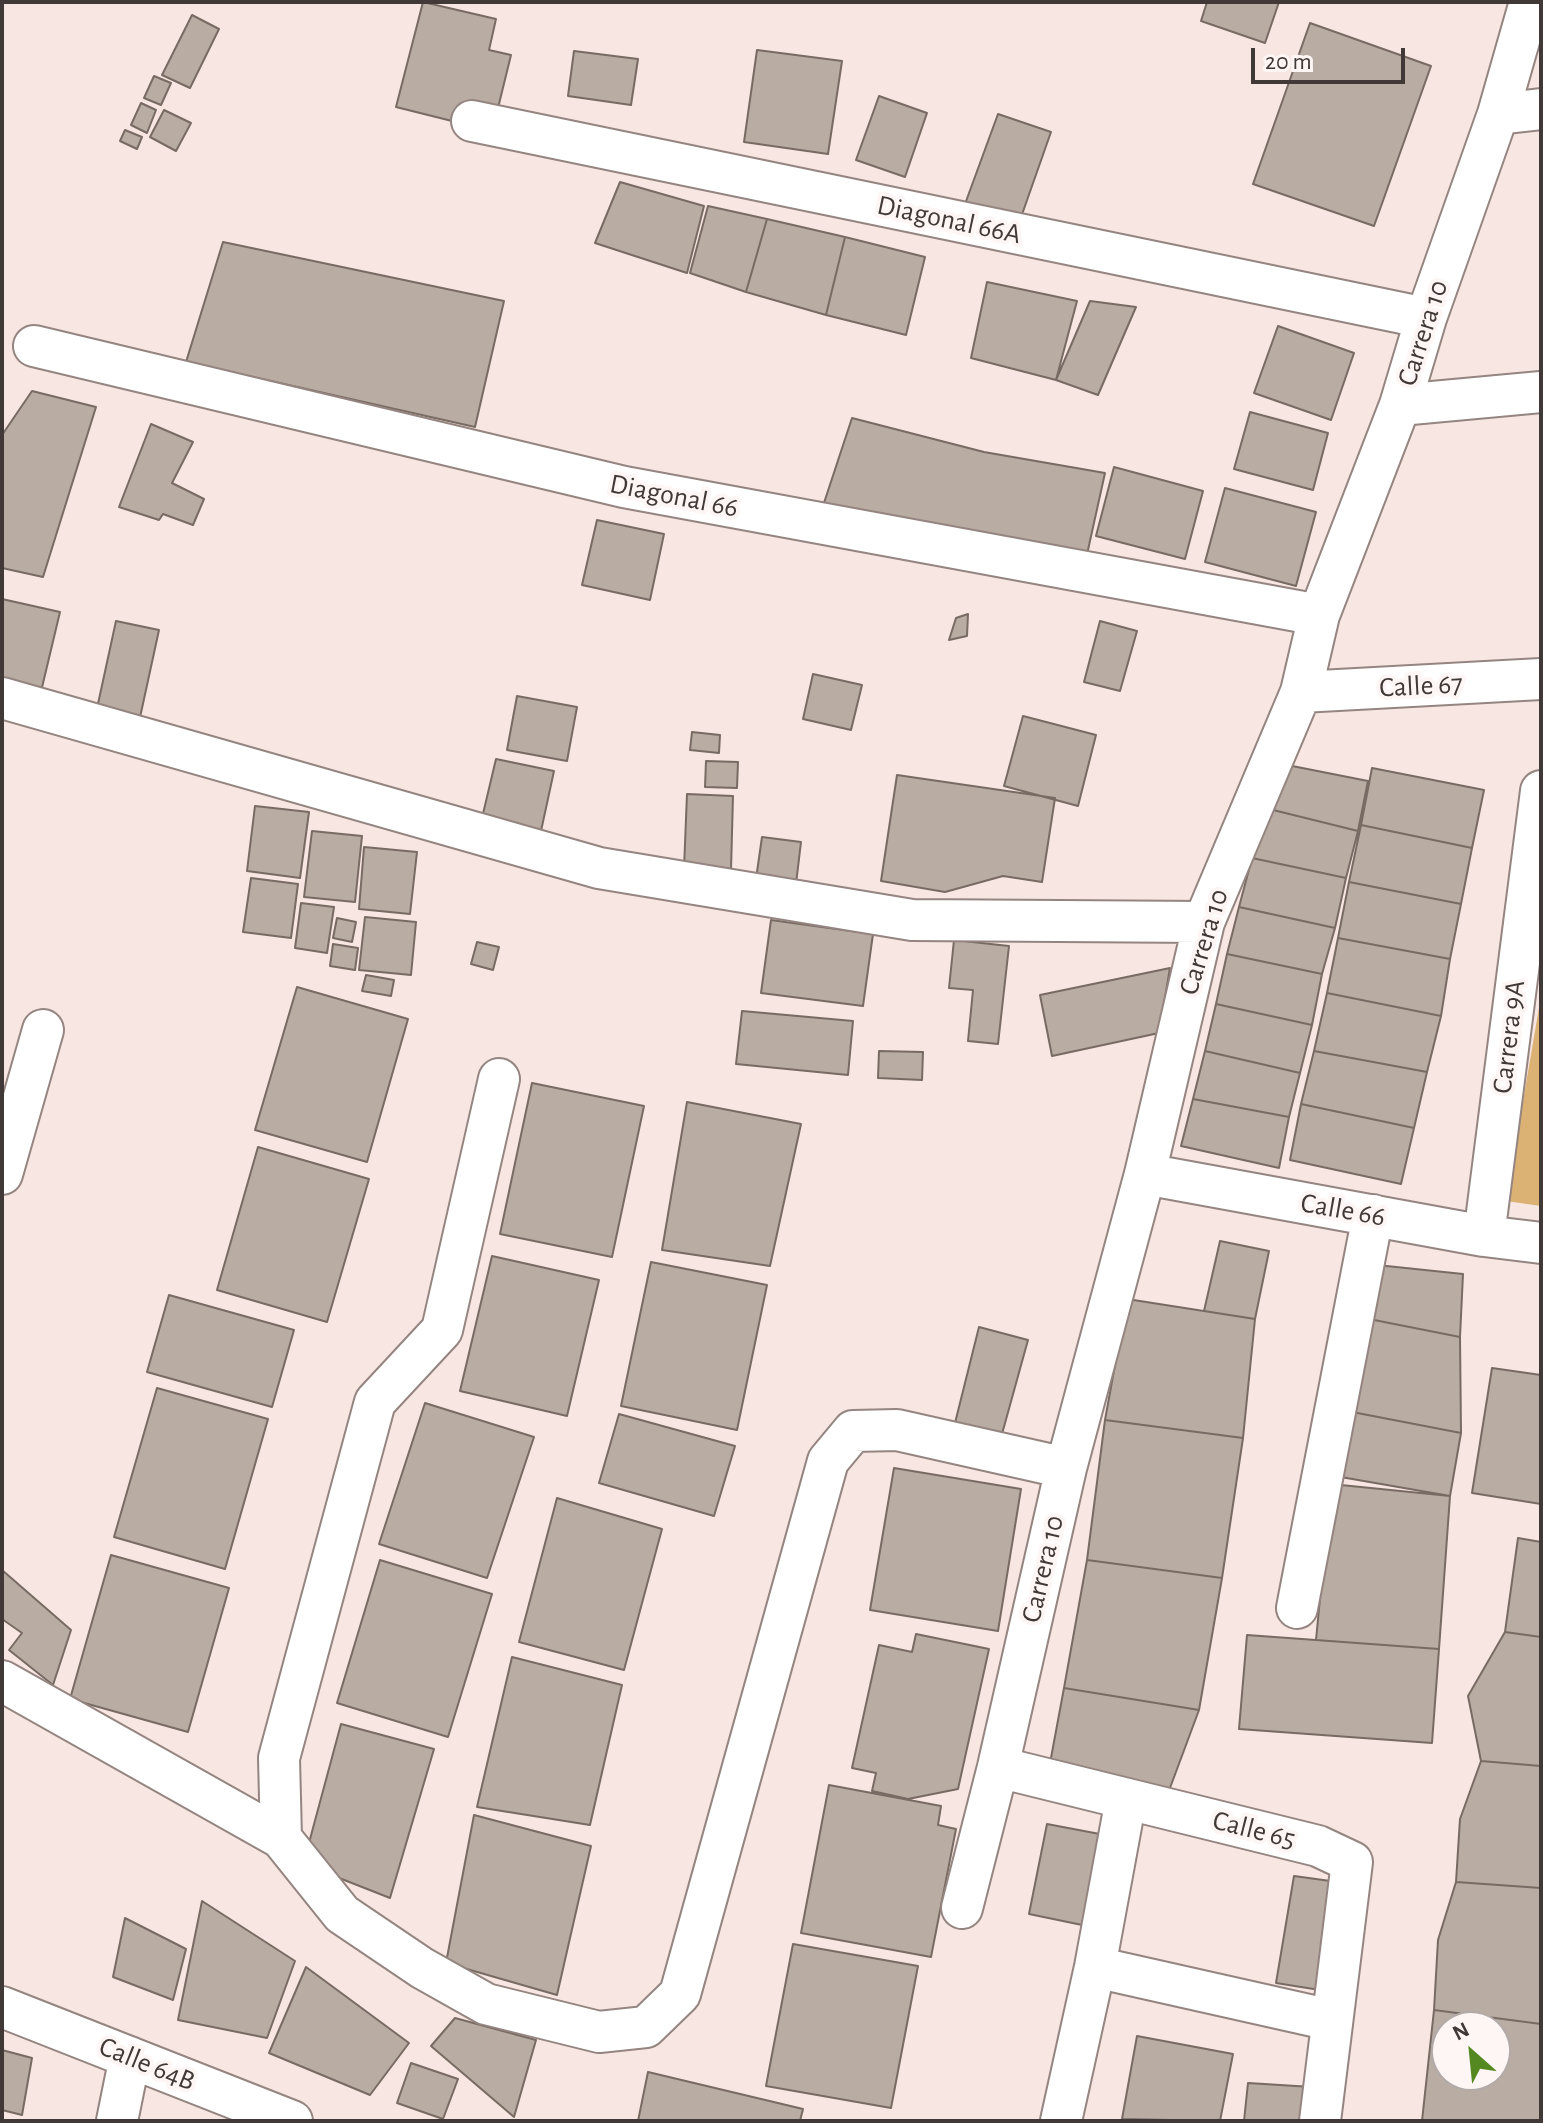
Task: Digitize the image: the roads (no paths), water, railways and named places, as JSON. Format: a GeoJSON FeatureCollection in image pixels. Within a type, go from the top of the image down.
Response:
{"type":"FeatureCollection","features":[{"type":"Feature","properties":{"kind":"street","name":"Carrera 10"},"geometry":{"type":"LineString","coordinates":[[962,1908],[998,1767],[1066,1468],[1145,1174],[1204,922],[1301,692],[1319,615],[1400,405],[1426,318],[1498,114],[1530,2]]}},
{"type":"Feature","properties":{"kind":"street"},"geometry":{"type":"LineString","coordinates":[[1498,114],[1541,109]]}},
{"type":"Feature","properties":{"kind":"street","name":"Diagonal 66A"},"geometry":{"type":"LineString","coordinates":[[472,121],[1426,318]]}},
{"type":"Feature","properties":{"kind":"street","name":"Diagonal 66"},"geometry":{"type":"LineString","coordinates":[[34,346],[624,487],[1319,615]]}},
{"type":"Feature","properties":{"kind":"street"},"geometry":{"type":"LineString","coordinates":[[1400,405],[1541,392]]}},
{"type":"Feature","properties":{"kind":"street","name":"Calle 67"},"geometry":{"type":"LineString","coordinates":[[1301,692],[1541,679]]}},
{"type":"Feature","properties":{"kind":"street"},"geometry":{"type":"LineString","coordinates":[[2,698],[599,868],[912,920],[1204,922]]}},
{"type":"Feature","properties":{"kind":"street","name":"Carrera 9A"},"geometry":{"type":"LineString","coordinates":[[1484,1236],[1532,921],[1541,791]]}},
{"type":"Feature","properties":{"kind":"street"},"geometry":{"type":"LineString","coordinates":[[2,1174],[43,1030]]}},
{"type":"Feature","properties":{"kind":"street"},"geometry":{"type":"LineString","coordinates":[[281,1838],[279,1758],[375,1402],[442,1330],[499,1079]]}},
{"type":"Feature","properties":{"kind":"street","name":"Calle 66"},"geometry":{"type":"LineString","coordinates":[[1145,1174],[1484,1236],[1541,1243]]}},
{"type":"Feature","properties":{"kind":"street"},"geometry":{"type":"LineString","coordinates":[[1297,1608],[1373,1215]]}},
{"type":"Feature","properties":{"kind":"street"},"geometry":{"type":"LineString","coordinates":[[2,1681],[281,1838],[342,1914],[422,1968],[486,2004],[599,2032],[646,2027],[680,1994],[828,1461],[853,1431],[897,1430],[1066,1468]]}},
{"type":"Feature","properties":{"kind":"street","name":"Calle 65"},"geometry":{"type":"LineString","coordinates":[[998,1767],[1318,1846],[1352,1862],[1331,2020]]}},
{"type":"Feature","properties":{"kind":"street"},"geometry":{"type":"LineString","coordinates":[[1061,2121],[1095,1967],[1126,1799]]}},
{"type":"Feature","properties":{"kind":"street"},"geometry":{"type":"LineString","coordinates":[[1095,1967],[1331,2020],[1320,2121]]}},
{"type":"Feature","properties":{"kind":"street","name":"Calle 64B"},"geometry":{"type":"LineString","coordinates":[[2,2007],[292,2121]]}},
{"type":"Feature","properties":{"kind":"street"},"geometry":{"type":"LineString","coordinates":[[117,2121],[130,2057]]}}]}
